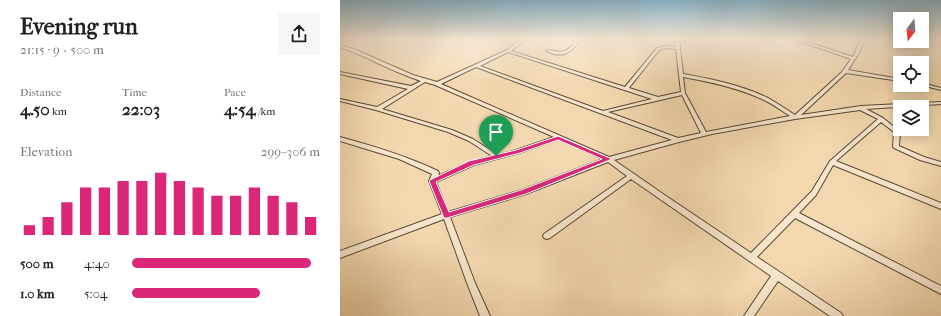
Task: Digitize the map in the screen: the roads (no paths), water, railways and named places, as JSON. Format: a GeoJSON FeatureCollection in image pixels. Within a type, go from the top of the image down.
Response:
{"type":"FeatureCollection","features":[{"type":"Feature","properties":{"kind":"street"},"geometry":{"type":"LineString","coordinates":[[361,54],[411,76],[437,84],[608,159],[776,276],[838,316]]}},
{"type":"Feature","properties":{"kind":"street"},"geometry":{"type":"LineString","coordinates":[[437,84],[502,54]]}},
{"type":"Feature","properties":{"kind":"street"},"geometry":{"type":"LineString","coordinates":[[517,54],[658,98]]}},
{"type":"Feature","properties":{"kind":"street"},"geometry":{"type":"LineString","coordinates":[[627,88],[654,54]]}},
{"type":"Feature","properties":{"kind":"street"},"geometry":{"type":"LineString","coordinates":[[679,54],[684,93],[704,134]]}},
{"type":"Feature","properties":{"kind":"street"},"geometry":{"type":"LineString","coordinates":[[840,54],[853,58]]}},
{"type":"Feature","properties":{"kind":"street"},"geometry":{"type":"LineString","coordinates":[[795,117],[845,70],[855,54]]}},
{"type":"Feature","properties":{"kind":"street"},"geometry":{"type":"LineString","coordinates":[[477,66],[678,140]]}},
{"type":"Feature","properties":{"kind":"street"},"geometry":{"type":"LineString","coordinates":[[845,70],[893,79]]}},
{"type":"Feature","properties":{"kind":"street"},"geometry":{"type":"LineString","coordinates":[[340,73],[412,88]]}},
{"type":"Feature","properties":{"kind":"street"},"geometry":{"type":"LineString","coordinates":[[681,75],[720,82],[740,88],[767,99],[795,117]]}},
{"type":"Feature","properties":{"kind":"street"},"geometry":{"type":"LineString","coordinates":[[378,109],[425,80]]}},
{"type":"Feature","properties":{"kind":"street"},"geometry":{"type":"LineString","coordinates":[[929,86],[941,89]]}},
{"type":"Feature","properties":{"kind":"street"},"geometry":{"type":"LineString","coordinates":[[603,112],[684,93]]}},
{"type":"Feature","properties":{"kind":"street"},"geometry":{"type":"LineString","coordinates":[[340,100],[378,109],[450,131],[471,140],[496,156]]}},
{"type":"Feature","properties":{"kind":"street"},"geometry":{"type":"LineString","coordinates":[[340,255],[447,215],[524,192],[608,159],[678,140],[795,117],[861,108],[941,103]]}},
{"type":"Feature","properties":{"kind":"street"},"geometry":{"type":"LineString","coordinates":[[861,108],[882,119],[897,132],[896,147],[922,159],[941,164]]}},
{"type":"Feature","properties":{"kind":"street"},"geometry":{"type":"LineString","coordinates":[[751,258],[814,193],[832,162],[882,119]]}},
{"type":"Feature","properties":{"kind":"street"},"geometry":{"type":"LineString","coordinates":[[432,181],[472,163],[517,152],[558,138]]}},
{"type":"Feature","properties":{"kind":"street"},"geometry":{"type":"LineString","coordinates":[[340,140],[422,165],[436,173],[432,181]]}},
{"type":"Feature","properties":{"kind":"street"},"geometry":{"type":"LineString","coordinates":[[832,162],[941,206]]}},
{"type":"Feature","properties":{"kind":"street"},"geometry":{"type":"LineString","coordinates":[[547,236],[631,176]]}},
{"type":"Feature","properties":{"kind":"street"},"geometry":{"type":"LineString","coordinates":[[432,181],[447,215],[476,295],[486,316]]}},
{"type":"Feature","properties":{"kind":"street"},"geometry":{"type":"LineString","coordinates":[[794,214],[941,290]]}},
{"type":"Feature","properties":{"kind":"street"},"geometry":{"type":"LineString","coordinates":[[749,316],[776,276]]}}]}
